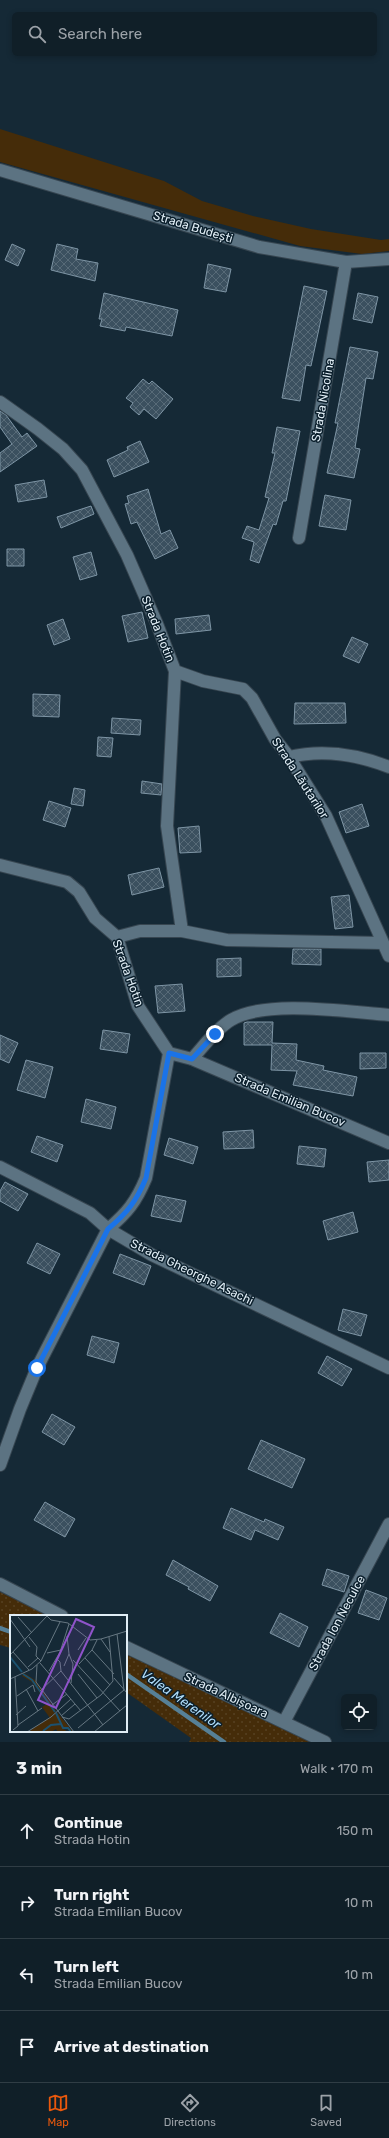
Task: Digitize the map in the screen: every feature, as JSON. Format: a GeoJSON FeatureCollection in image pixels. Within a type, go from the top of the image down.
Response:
{"type":"FeatureCollection","features":[{"type":"Feature","properties":{"kind":"street","name":"Strada Budești"},"geometry":{"type":"LineString","coordinates":[[0,170],[259,247],[346,262],[389,259]]}},
{"type":"Feature","properties":{"kind":"street","name":"Strada Nicolina"},"geometry":{"type":"LineString","coordinates":[[299,538],[346,262]]}},
{"type":"Feature","properties":{"kind":"street","name":"Strada Hotin"},"geometry":{"type":"LineString","coordinates":[[0,402],[63,449],[82,470],[127,555],[157,624],[175,671],[167,826],[182,931]]}},
{"type":"Feature","properties":{"kind":"street","name":"Strada Lăutarilor"},"geometry":{"type":"LineString","coordinates":[[175,671],[203,681],[243,689],[252,698],[275,740],[289,757],[326,816],[389,956]]}},
{"type":"Feature","properties":{"kind":"street"},"geometry":{"type":"LineString","coordinates":[[289,757],[312,752],[345,755],[373,761],[389,767]]}},
{"type":"Feature","properties":{"kind":"street","name":"Strada Hotin"},"geometry":{"type":"LineString","coordinates":[[0,865],[67,882],[79,892],[95,918],[117,937],[138,1006],[169,1053]]}},
{"type":"Feature","properties":{"kind":"street"},"geometry":{"type":"LineString","coordinates":[[117,937],[140,931],[182,931],[227,940],[382,943]]}},
{"type":"Feature","properties":{"kind":"street"},"geometry":{"type":"LineString","coordinates":[[192,1059],[230,1020],[253,1012],[275,1009],[328,1010],[389,1015]]}},
{"type":"Feature","properties":{"kind":"street"},"geometry":{"type":"LineString","coordinates":[[0,1465],[20,1409],[37,1368],[108,1229],[127,1213],[138,1198],[146,1178],[169,1053]]}},
{"type":"Feature","properties":{"kind":"street","name":"Strada Emilian Bucov"},"geometry":{"type":"LineString","coordinates":[[169,1053],[192,1059],[389,1143]]}},
{"type":"Feature","properties":{"kind":"street","name":"Strada Gheorghe Asachi"},"geometry":{"type":"LineString","coordinates":[[0,1167],[90,1213],[108,1229],[152,1255],[389,1368]]}},
{"type":"Feature","properties":{"kind":"street","name":"Strada Ion Neculce"},"geometry":{"type":"LineString","coordinates":[[284,1722],[389,1524]]}},
{"type":"Feature","properties":{"kind":"street"},"geometry":{"type":"LineString","coordinates":[[0,1584],[10,1591],[60,1615]]}},
{"type":"Feature","properties":{"kind":"street","name":"Strada Albișoara"},"geometry":{"type":"LineString","coordinates":[[127,1647],[325,1742]]}},
{"type":"Feature","properties":{"kind":"shaded area"},"geometry":{"type":"Polygon","coordinates":[[[0,129],[164,181],[202,201],[253,216],[311,229],[381,240],[389,239],[389,251],[362,254],[300,246],[0,162],[0,129]]]}},
{"type":"Feature","properties":{"kind":"shaded area"},"geometry":{"type":"Polygon","coordinates":[[[0,1592],[49,1615],[10,1615],[10,1648],[0,1645],[0,1592]]]}},
{"type":"Feature","properties":{"kind":"shaded area"},"geometry":{"type":"Polygon","coordinates":[[[127,1652],[312,1742],[189,1742],[191,1738],[127,1693],[127,1652]]]}},
{"type":"Feature","properties":{"kind":"building"},"geometry":{"type":"Polygon","coordinates":[[[12,244],[25,250],[18,266],[5,260],[12,244]]]}},
{"type":"Feature","properties":{"kind":"building"},"geometry":{"type":"Polygon","coordinates":[[[57,244],[78,249],[76,259],[98,263],[95,281],[51,270],[57,244]]]}},
{"type":"Feature","properties":{"kind":"building"},"geometry":{"type":"Polygon","coordinates":[[[208,264],[231,269],[226,292],[204,288],[208,264]]]}},
{"type":"Feature","properties":{"kind":"building"},"geometry":{"type":"Polygon","coordinates":[[[304,286],[327,291],[311,366],[306,365],[300,401],[282,398],[304,286]]]}},
{"type":"Feature","properties":{"kind":"building"},"geometry":{"type":"Polygon","coordinates":[[[104,293],[178,310],[172,336],[126,327],[125,331],[100,326],[102,319],[99,319],[104,293]]]}},
{"type":"Feature","properties":{"kind":"building"},"geometry":{"type":"Polygon","coordinates":[[[358,293],[378,297],[372,323],[353,319],[358,293]]]}},
{"type":"Feature","properties":{"kind":"building"},"geometry":{"type":"Polygon","coordinates":[[[350,347],[378,352],[373,379],[366,378],[355,448],[360,449],[354,478],[327,473],[338,423],[335,423],[350,347]]]}},
{"type":"Feature","properties":{"kind":"building"},"geometry":{"type":"Polygon","coordinates":[[[143,379],[149,384],[152,381],[173,399],[156,419],[144,409],[139,415],[130,407],[133,403],[126,398],[143,379]]]}},
{"type":"Feature","properties":{"kind":"building"},"geometry":{"type":"Polygon","coordinates":[[[0,411],[6,415],[22,437],[27,433],[37,446],[0,472],[0,453],[12,444],[0,427],[0,411]]]}},
{"type":"Feature","properties":{"kind":"building"},"geometry":{"type":"Polygon","coordinates":[[[277,427],[300,431],[286,501],[283,501],[276,525],[273,524],[259,563],[250,560],[254,542],[242,538],[247,526],[259,530],[269,498],[265,497],[275,453],[272,453],[277,427]]]}},
{"type":"Feature","properties":{"kind":"building"},"geometry":{"type":"Polygon","coordinates":[[[140,441],[149,462],[114,477],[107,460],[128,450],[127,447],[140,441]]]}},
{"type":"Feature","properties":{"kind":"building"},"geometry":{"type":"Polygon","coordinates":[[[44,480],[47,497],[18,502],[15,485],[44,480]]]}},
{"type":"Feature","properties":{"kind":"building"},"geometry":{"type":"Polygon","coordinates":[[[148,489],[161,534],[170,530],[178,548],[155,559],[137,522],[131,524],[125,504],[129,503],[127,496],[148,489]]]}},
{"type":"Feature","properties":{"kind":"building"},"geometry":{"type":"Polygon","coordinates":[[[325,495],[351,500],[346,530],[319,526],[325,495]]]}},
{"type":"Feature","properties":{"kind":"building"},"geometry":{"type":"Polygon","coordinates":[[[91,506],[94,514],[61,528],[57,517],[91,506]]]}},
{"type":"Feature","properties":{"kind":"building"},"geometry":{"type":"Polygon","coordinates":[[[7,549],[24,549],[24,566],[7,566],[7,549]]]}},
{"type":"Feature","properties":{"kind":"building"},"geometry":{"type":"Polygon","coordinates":[[[91,552],[97,575],[80,580],[73,557],[91,552]]]}},
{"type":"Feature","properties":{"kind":"building"},"geometry":{"type":"Polygon","coordinates":[[[142,612],[148,638],[128,642],[122,616],[142,612]]]}},
{"type":"Feature","properties":{"kind":"building"},"geometry":{"type":"Polygon","coordinates":[[[209,615],[211,630],[176,634],[175,619],[209,615]]]}},
{"type":"Feature","properties":{"kind":"building"},"geometry":{"type":"Polygon","coordinates":[[[63,619],[70,639],[54,645],[47,625],[63,619]]]}},
{"type":"Feature","properties":{"kind":"building"},"geometry":{"type":"Polygon","coordinates":[[[352,637],[368,644],[359,663],[343,656],[352,637]]]}},
{"type":"Feature","properties":{"kind":"building"},"geometry":{"type":"Polygon","coordinates":[[[33,694],[60,695],[59,717],[33,716],[33,694]]]}},
{"type":"Feature","properties":{"kind":"building"},"geometry":{"type":"Polygon","coordinates":[[[295,703],[345,703],[346,723],[294,724],[295,703]]]}},
{"type":"Feature","properties":{"kind":"building"},"geometry":{"type":"Polygon","coordinates":[[[112,718],[141,720],[140,735],[111,733],[112,718]]]}},
{"type":"Feature","properties":{"kind":"building"},"geometry":{"type":"Polygon","coordinates":[[[98,737],[113,738],[111,757],[97,756],[98,737]]]}},
{"type":"Feature","properties":{"kind":"building"},"geometry":{"type":"Polygon","coordinates":[[[142,781],[162,784],[161,795],[141,793],[142,781]]]}},
{"type":"Feature","properties":{"kind":"building"},"geometry":{"type":"Polygon","coordinates":[[[74,788],[85,790],[83,806],[71,804],[74,788]]]}},
{"type":"Feature","properties":{"kind":"building"},"geometry":{"type":"Polygon","coordinates":[[[49,801],[71,808],[65,827],[43,820],[49,801]]]}},
{"type":"Feature","properties":{"kind":"building"},"geometry":{"type":"Polygon","coordinates":[[[362,804],[369,826],[346,833],[339,812],[362,804]]]}},
{"type":"Feature","properties":{"kind":"building"},"geometry":{"type":"Polygon","coordinates":[[[199,826],[201,852],[180,853],[178,828],[199,826]]]}},
{"type":"Feature","properties":{"kind":"building"},"geometry":{"type":"Polygon","coordinates":[[[159,868],[164,887],[132,895],[128,875],[159,868]]]}},
{"type":"Feature","properties":{"kind":"building"},"geometry":{"type":"Polygon","coordinates":[[[349,895],[353,927],[335,929],[331,897],[349,895]]]}},
{"type":"Feature","properties":{"kind":"building"},"geometry":{"type":"Polygon","coordinates":[[[293,949],[321,949],[321,965],[292,964],[293,949]]]}},
{"type":"Feature","properties":{"kind":"building"},"geometry":{"type":"Polygon","coordinates":[[[241,958],[241,976],[217,977],[217,959],[241,958]]]}},
{"type":"Feature","properties":{"kind":"building"},"geometry":{"type":"Polygon","coordinates":[[[182,984],[185,1011],[158,1013],[155,986],[182,984]]]}},
{"type":"Feature","properties":{"kind":"building"},"geometry":{"type":"Polygon","coordinates":[[[273,1022],[272,1043],[297,1044],[296,1060],[324,1066],[323,1070],[357,1077],[353,1096],[293,1085],[297,1071],[271,1070],[272,1045],[244,1045],[244,1023],[273,1022]]]}},
{"type":"Feature","properties":{"kind":"building"},"geometry":{"type":"Polygon","coordinates":[[[103,1030],[130,1034],[127,1053],[100,1049],[103,1030]]]}},
{"type":"Feature","properties":{"kind":"building"},"geometry":{"type":"Polygon","coordinates":[[[0,1035],[18,1043],[9,1063],[0,1059],[0,1035]]]}},
{"type":"Feature","properties":{"kind":"building"},"geometry":{"type":"Polygon","coordinates":[[[360,1053],[386,1053],[386,1068],[360,1069],[360,1053]]]}},
{"type":"Feature","properties":{"kind":"building"},"geometry":{"type":"Polygon","coordinates":[[[26,1060],[53,1067],[45,1098],[17,1090],[26,1060]]]}},
{"type":"Feature","properties":{"kind":"building"},"geometry":{"type":"Polygon","coordinates":[[[86,1099],[116,1107],[111,1129],[81,1122],[86,1099]]]}},
{"type":"Feature","properties":{"kind":"building"},"geometry":{"type":"Polygon","coordinates":[[[253,1130],[254,1148],[224,1149],[223,1132],[253,1130]]]}},
{"type":"Feature","properties":{"kind":"building"},"geometry":{"type":"Polygon","coordinates":[[[37,1136],[63,1145],[57,1162],[31,1152],[37,1136]]]}},
{"type":"Feature","properties":{"kind":"building"},"geometry":{"type":"Polygon","coordinates":[[[169,1138],[198,1147],[193,1164],[164,1155],[169,1138]]]}},
{"type":"Feature","properties":{"kind":"building"},"geometry":{"type":"Polygon","coordinates":[[[299,1146],[326,1149],[324,1167],[297,1164],[299,1146]]]}},
{"type":"Feature","properties":{"kind":"building"},"geometry":{"type":"Polygon","coordinates":[[[389,1160],[389,1180],[369,1182],[367,1162],[389,1160]]]}},
{"type":"Feature","properties":{"kind":"building"},"geometry":{"type":"Polygon","coordinates":[[[5,1182],[28,1194],[18,1211],[0,1201],[0,1191],[5,1182]]]}},
{"type":"Feature","properties":{"kind":"building"},"geometry":{"type":"Polygon","coordinates":[[[156,1195],[186,1201],[181,1222],[151,1216],[156,1195]]]}},
{"type":"Feature","properties":{"kind":"building"},"geometry":{"type":"Polygon","coordinates":[[[353,1212],[358,1232],[328,1240],[323,1221],[353,1212]]]}},
{"type":"Feature","properties":{"kind":"building"},"geometry":{"type":"Polygon","coordinates":[[[37,1243],[60,1254],[50,1274],[27,1263],[37,1243]]]}},
{"type":"Feature","properties":{"kind":"building"},"geometry":{"type":"Polygon","coordinates":[[[120,1254],[151,1266],[144,1285],[113,1273],[120,1254]]]}},
{"type":"Feature","properties":{"kind":"building"},"geometry":{"type":"Polygon","coordinates":[[[343,1309],[367,1315],[361,1336],[338,1330],[343,1309]]]}},
{"type":"Feature","properties":{"kind":"building"},"geometry":{"type":"Polygon","coordinates":[[[92,1336],[119,1343],[114,1363],[87,1355],[92,1336]]]}},
{"type":"Feature","properties":{"kind":"building"},"geometry":{"type":"Polygon","coordinates":[[[327,1356],[352,1369],[342,1386],[318,1373],[327,1356]]]}},
{"type":"Feature","properties":{"kind":"building"},"geometry":{"type":"Polygon","coordinates":[[[52,1414],[75,1427],[64,1445],[42,1432],[52,1414]]]}},
{"type":"Feature","properties":{"kind":"building"},"geometry":{"type":"Polygon","coordinates":[[[261,1440],[305,1459],[292,1488],[248,1469],[261,1440]]]}},
{"type":"Feature","properties":{"kind":"building"},"geometry":{"type":"Polygon","coordinates":[[[45,1502],[75,1519],[65,1537],[34,1520],[45,1502]]]}},
{"type":"Feature","properties":{"kind":"building"},"geometry":{"type":"Polygon","coordinates":[[[231,1508],[264,1522],[265,1519],[284,1527],[278,1540],[255,1530],[251,1540],[223,1528],[231,1508]]]}},
{"type":"Feature","properties":{"kind":"building"},"geometry":{"type":"Polygon","coordinates":[[[173,1560],[218,1586],[210,1601],[188,1589],[189,1587],[166,1575],[173,1560]]]}},
{"type":"Feature","properties":{"kind":"building"},"geometry":{"type":"Polygon","coordinates":[[[327,1569],[349,1576],[344,1592],[322,1585],[327,1569]]]}},
{"type":"Feature","properties":{"kind":"building"},"geometry":{"type":"Polygon","coordinates":[[[366,1590],[387,1598],[379,1620],[358,1613],[366,1590]]]}},
{"type":"Feature","properties":{"kind":"building"},"geometry":{"type":"Polygon","coordinates":[[[280,1613],[308,1627],[299,1647],[270,1633],[280,1613]]]}},
{"type":"Feature","properties":{"kind":"waterway","name":"Valea Merenilor"},"geometry":{"type":"LineString","coordinates":[[0,1628],[10,1632]]}},
{"type":"Feature","properties":{"kind":"waterway","name":"Valea Merenilor"},"geometry":{"type":"LineString","coordinates":[[127,1675],[224,1742]]}},
{"type":"Feature","properties":{"kind":"route"},"geometry":{"type":"LineString","coordinates":[[37,1368],[108,1229],[127,1213],[138,1198],[146,1178],[169,1053],[192,1059],[215,1034]]}}]}
